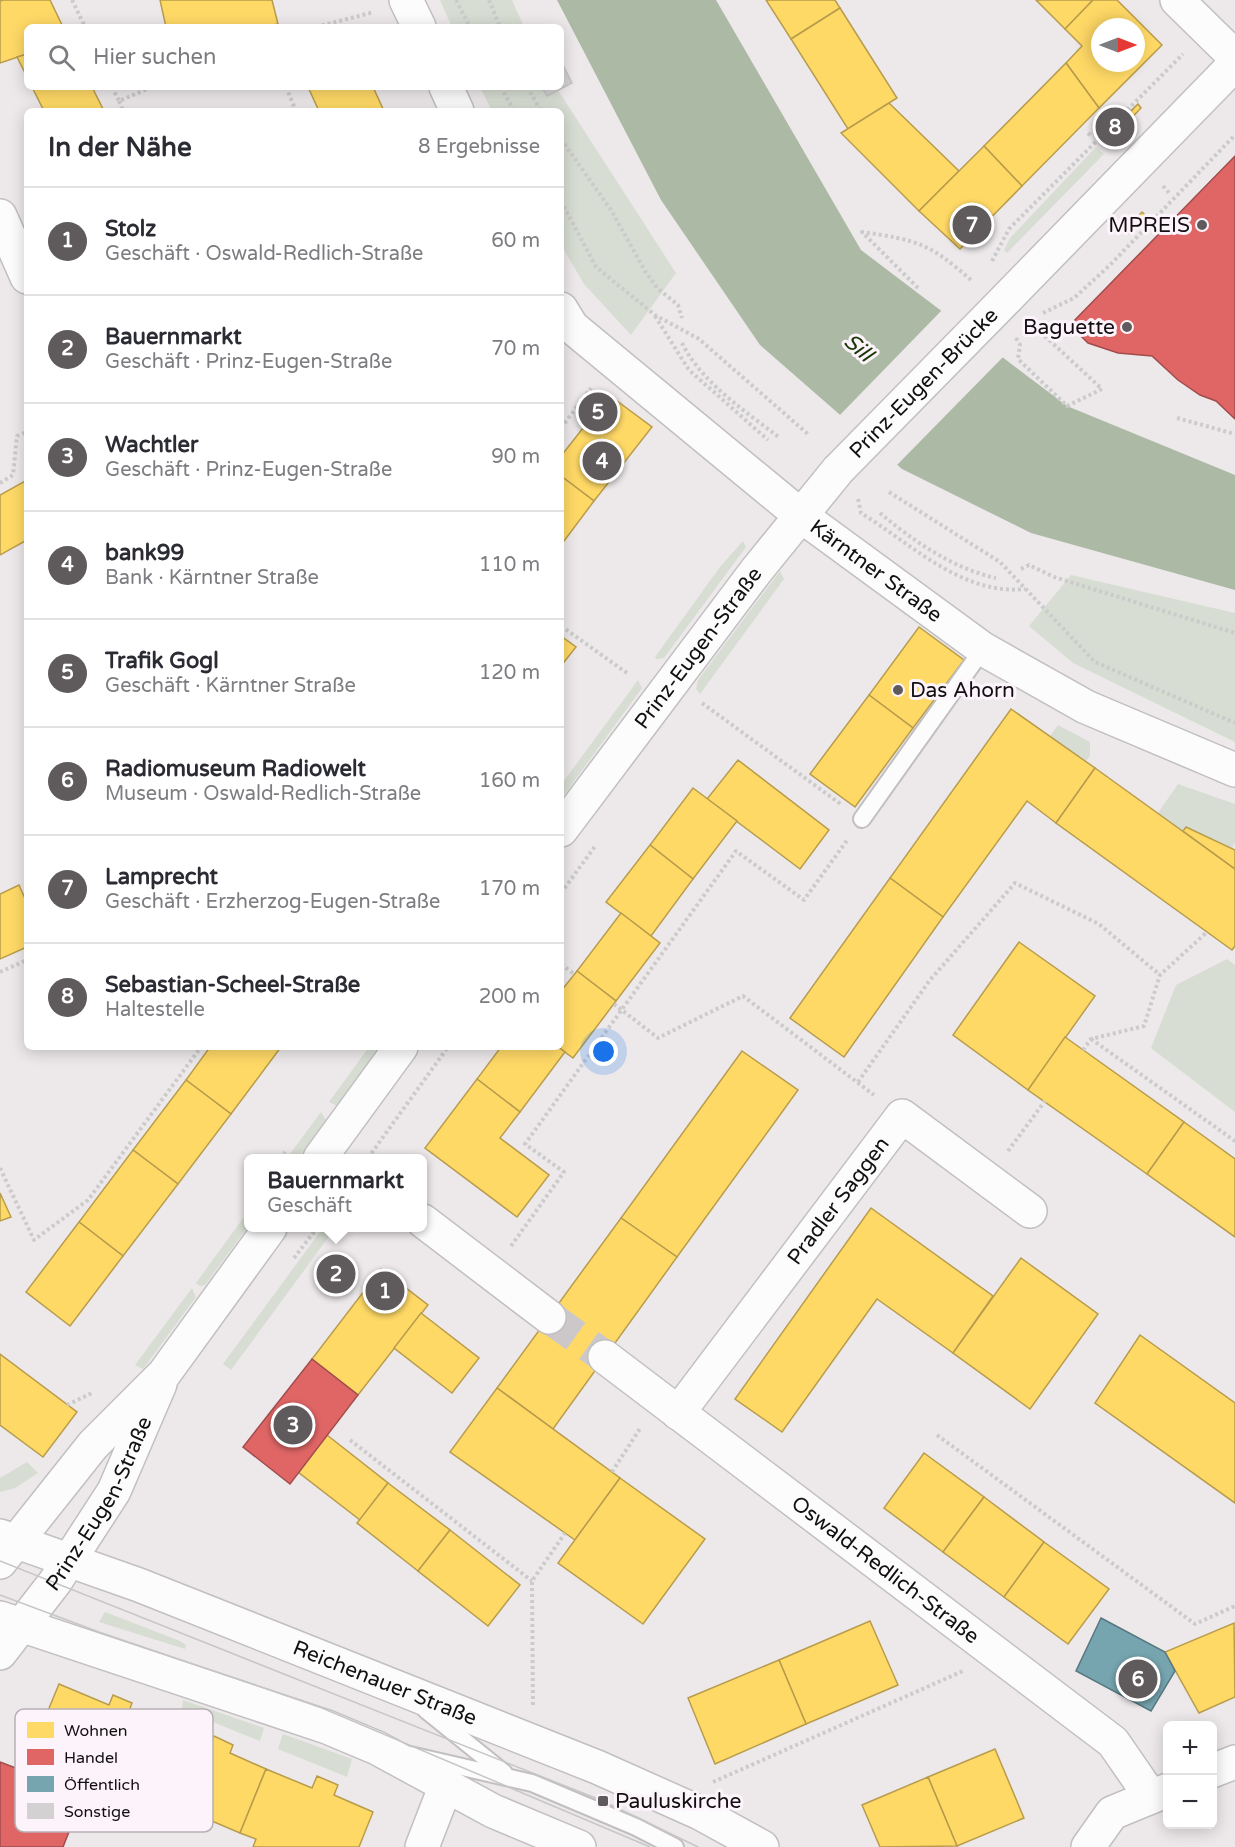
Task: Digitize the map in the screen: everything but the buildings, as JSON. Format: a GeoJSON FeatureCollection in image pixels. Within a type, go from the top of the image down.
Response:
{"type":"FeatureCollection","features":[{"type":"Feature","properties":{"kind":"street"},"geometry":{"type":"LineString","coordinates":[[1176,0],[1235,57]]}},
{"type":"Feature","properties":{"kind":"street"},"geometry":{"type":"LineString","coordinates":[[392,5],[414,24]]}},
{"type":"Feature","properties":{"kind":"street","name":"Prinz-Eugen-Brücke"},"geometry":{"type":"LineString","coordinates":[[838,470],[1235,64]]}},
{"type":"Feature","properties":{"kind":"street"},"geometry":{"type":"LineString","coordinates":[[447,90],[456,108]]}},
{"type":"Feature","properties":{"kind":"street"},"geometry":{"type":"LineString","coordinates":[[0,216],[24,270]]}},
{"type":"Feature","properties":{"kind":"street","name":"Kärntner Straße"},"geometry":{"type":"LineString","coordinates":[[564,314],[572,327],[800,515],[984,649],[1086,707],[1235,770]]}},
{"type":"Feature","properties":{"kind":"street","name":"Prinz-Eugen-Straße"},"geometry":{"type":"LineString","coordinates":[[564,826],[800,515],[838,470]]}},
{"type":"Feature","properties":{"kind":"street"},"geometry":{"type":"LineString","coordinates":[[330,1154],[399,1050]]}},
{"type":"Feature","properties":{"kind":"street","name":"Pradler Saggen"},"geometry":{"type":"LineString","coordinates":[[669,1406],[902,1116],[1030,1211]]}},
{"type":"Feature","properties":{"kind":"street"},"geometry":{"type":"LineString","coordinates":[[427,1224],[549,1317]]}},
{"type":"Feature","properties":{"kind":"street","name":"Prinz-Eugen-Straße"},"geometry":{"type":"LineString","coordinates":[[5,1547],[93,1444],[164,1374],[266,1232]]}},
{"type":"Feature","properties":{"kind":"street","name":"Oswald-Redlich-Straße"},"geometry":{"type":"LineString","coordinates":[[605,1357],[1113,1742],[1159,1793]]}},
{"type":"Feature","properties":{"kind":"street","name":"Prinz-Eugen-Straße"},"geometry":{"type":"LineString","coordinates":[[0,1653],[11,1622],[70,1561],[114,1491],[164,1374]]}},
{"type":"Feature","properties":{"kind":"street","name":"Reichenauer Straße"},"geometry":{"type":"LineString","coordinates":[[5,1547],[70,1561],[139,1585],[634,1782],[700,1812],[762,1847]]}},
{"type":"Feature","properties":{"kind":"street"},"geometry":{"type":"LineString","coordinates":[[11,1622],[267,1706],[377,1748],[493,1810],[579,1847]]}},
{"type":"Feature","properties":{"kind":"street"},"geometry":{"type":"LineString","coordinates":[[1217,1769],[1235,1762]]}},
{"type":"Feature","properties":{"kind":"street"},"geometry":{"type":"LineString","coordinates":[[422,1847],[446,1785]]}},
{"type":"Feature","properties":{"kind":"street"},"geometry":{"type":"LineString","coordinates":[[1088,1847],[1112,1813],[1159,1793]]}},
{"type":"Feature","properties":{"kind":"lane"},"geometry":{"type":"LineString","coordinates":[[862,819],[984,649]]}},
{"type":"Feature","properties":{"kind":"lane"},"geometry":{"type":"LineString","coordinates":[[398,1688],[507,1775]]}},
{"type":"Feature","properties":{"kind":"lane"},"geometry":{"type":"LineString","coordinates":[[377,1748],[507,1775],[591,1807],[675,1847]]}},
{"type":"Feature","properties":{"kind":"path"},"geometry":{"type":"LineString","coordinates":[[72,0],[83,24]]}},
{"type":"Feature","properties":{"kind":"path"},"geometry":{"type":"LineString","coordinates":[[456,0],[468,24]]}},
{"type":"Feature","properties":{"kind":"path"},"geometry":{"type":"LineString","coordinates":[[489,0],[499,24]]}},
{"type":"Feature","properties":{"kind":"path"},"geometry":{"type":"LineString","coordinates":[[326,24],[392,5]]}},
{"type":"Feature","properties":{"kind":"path"},"geometry":{"type":"LineString","coordinates":[[990,266],[1009,229],[1185,52]]}},
{"type":"Feature","properties":{"kind":"path"},"geometry":{"type":"LineString","coordinates":[[113,90],[122,108]]}},
{"type":"Feature","properties":{"kind":"path"},"geometry":{"type":"LineString","coordinates":[[118,100],[144,90]]}},
{"type":"Feature","properties":{"kind":"path"},"geometry":{"type":"LineString","coordinates":[[287,90],[296,108]]}},
{"type":"Feature","properties":{"kind":"path"},"geometry":{"type":"LineString","coordinates":[[503,90],[512,108]]}},
{"type":"Feature","properties":{"kind":"path"},"geometry":{"type":"LineString","coordinates":[[529,90],[539,108]]}},
{"type":"Feature","properties":{"kind":"path"},"geometry":{"type":"LineString","coordinates":[[1034,317],[1074,298],[1109,266],[1235,135]]}},
{"type":"Feature","properties":{"kind":"path"},"geometry":{"type":"LineString","coordinates":[[564,144],[611,210],[645,271],[657,288],[678,305],[682,318]]}},
{"type":"Feature","properties":{"kind":"path"},"geometry":{"type":"LineString","coordinates":[[1163,186],[1170,194]]}},
{"type":"Feature","properties":{"kind":"path"},"geometry":{"type":"LineString","coordinates":[[1174,198],[1179,202]]}},
{"type":"Feature","properties":{"kind":"path"},"geometry":{"type":"LineString","coordinates":[[564,207],[596,267],[655,315],[699,339],[809,435]]}},
{"type":"Feature","properties":{"kind":"path"},"geometry":{"type":"LineString","coordinates":[[918,288],[862,232],[917,241],[943,256],[971,280]]}},
{"type":"Feature","properties":{"kind":"path"},"geometry":{"type":"LineString","coordinates":[[655,315],[689,370],[775,446]]}},
{"type":"Feature","properties":{"kind":"path"},"geometry":{"type":"LineString","coordinates":[[1015,338],[1020,345],[1018,359],[1067,406],[1102,389],[1035,327]]}},
{"type":"Feature","properties":{"kind":"path"},"geometry":{"type":"LineString","coordinates":[[682,343],[688,356],[716,385],[780,438]]}},
{"type":"Feature","properties":{"kind":"path"},"geometry":{"type":"LineString","coordinates":[[564,424],[580,402]]}},
{"type":"Feature","properties":{"kind":"path"},"geometry":{"type":"LineString","coordinates":[[1177,418],[1235,434]]}},
{"type":"Feature","properties":{"kind":"path"},"geometry":{"type":"LineString","coordinates":[[0,483],[13,475],[17,436],[24,433]]}},
{"type":"Feature","properties":{"kind":"path"},"geometry":{"type":"LineString","coordinates":[[889,492],[1000,562],[1095,662],[1235,723]]}},
{"type":"Feature","properties":{"kind":"path"},"geometry":{"type":"LineString","coordinates":[[861,513],[946,570],[1008,591],[1026,589]]}},
{"type":"Feature","properties":{"kind":"path"},"geometry":{"type":"LineString","coordinates":[[880,513],[915,540],[943,556],[996,578]]}},
{"type":"Feature","properties":{"kind":"path"},"geometry":{"type":"LineString","coordinates":[[1021,569],[1029,565],[1054,577],[1235,633]]}},
{"type":"Feature","properties":{"kind":"path"},"geometry":{"type":"LineString","coordinates":[[564,628],[627,673]]}},
{"type":"Feature","properties":{"kind":"path"},"geometry":{"type":"LineString","coordinates":[[492,1273],[564,1173],[525,1144],[736,851],[804,900],[862,819],[702,703]]}},
{"type":"Feature","properties":{"kind":"path"},"geometry":{"type":"LineString","coordinates":[[858,1082],[930,980],[1015,884],[1099,924],[1160,975]]}},
{"type":"Feature","properties":{"kind":"path"},"geometry":{"type":"LineString","coordinates":[[1083,1050],[1091,1039],[1144,1026],[1160,975],[1207,932]]}},
{"type":"Feature","properties":{"kind":"path"},"geometry":{"type":"LineString","coordinates":[[0,972],[24,961]]}},
{"type":"Feature","properties":{"kind":"path"},"geometry":{"type":"LineString","coordinates":[[564,966],[574,974]]}},
{"type":"Feature","properties":{"kind":"path"},"geometry":{"type":"LineString","coordinates":[[614,1004],[658,1038],[743,996],[902,1116]]}},
{"type":"Feature","properties":{"kind":"path"},"geometry":{"type":"LineString","coordinates":[[1091,1039],[1235,1141]]}},
{"type":"Feature","properties":{"kind":"path"},"geometry":{"type":"LineString","coordinates":[[0,1168],[34,1240],[88,1200],[199,1050]]}},
{"type":"Feature","properties":{"kind":"path"},"geometry":{"type":"LineString","coordinates":[[371,1154],[446,1050]]}},
{"type":"Feature","properties":{"kind":"path"},"geometry":{"type":"LineString","coordinates":[[987,1179],[1045,1101]]}},
{"type":"Feature","properties":{"kind":"path"},"geometry":{"type":"LineString","coordinates":[[67,1405],[100,1389]]}},
{"type":"Feature","properties":{"kind":"path"},"geometry":{"type":"LineString","coordinates":[[612,1472],[669,1406]]}},
{"type":"Feature","properties":{"kind":"path"},"geometry":{"type":"LineString","coordinates":[[936,1435],[1195,1624],[1235,1606]]}},
{"type":"Feature","properties":{"kind":"path"},"geometry":{"type":"LineString","coordinates":[[350,1440],[532,1581]]}},
{"type":"Feature","properties":{"kind":"path"},"geometry":{"type":"LineString","coordinates":[[532,1710],[532,1581],[565,1533]]}},
{"type":"Feature","properties":{"kind":"path"},"geometry":{"type":"LineString","coordinates":[[712,1785],[714,1780],[983,1662],[993,1664],[1004,1660]]}},
{"type":"Feature","properties":{"kind":"shaded area"},"geometry":{"type":"Polygon","coordinates":[[[440,0],[512,0],[523,24],[451,24],[440,0]]]}},
{"type":"Feature","properties":{"kind":"shaded area"},"geometry":{"type":"Polygon","coordinates":[[[482,90],[558,90],[676,273],[631,335],[584,284],[564,250],[564,108],[490,108],[482,90]]]}},
{"type":"Feature","properties":{"kind":"shaded area"},"geometry":{"type":"Polygon","coordinates":[[[1096,147],[1104,154],[1007,253],[1004,250],[1010,238],[1096,147]]]}},
{"type":"Feature","properties":{"kind":"shaded area"},"geometry":{"type":"Polygon","coordinates":[[[743,541],[746,547],[664,658],[657,659],[655,657],[720,567],[743,541]]]}},
{"type":"Feature","properties":{"kind":"shaded area"},"geometry":{"type":"Polygon","coordinates":[[[780,571],[784,579],[700,694],[696,689],[698,680],[780,571]]]}},
{"type":"Feature","properties":{"kind":"shaded area"},"geometry":{"type":"Polygon","coordinates":[[[1071,575],[1235,613],[1235,742],[1073,663],[1029,626],[1071,575]]]}},
{"type":"Feature","properties":{"kind":"shaded area"},"geometry":{"type":"Polygon","coordinates":[[[638,680],[642,688],[564,795],[564,781],[638,680]]]}},
{"type":"Feature","properties":{"kind":"shaded area"},"geometry":{"type":"Polygon","coordinates":[[[1058,725],[1090,742],[1090,756],[1086,761],[1050,736],[1058,725]]]}},
{"type":"Feature","properties":{"kind":"shaded area"},"geometry":{"type":"Polygon","coordinates":[[[1178,784],[1235,804],[1235,842],[1232,849],[1186,827],[1183,831],[1158,813],[1178,784]]]}},
{"type":"Feature","properties":{"kind":"shaded area"},"geometry":{"type":"Polygon","coordinates":[[[1227,959],[1235,965],[1235,1112],[1151,1048],[1176,985],[1227,959]]]}},
{"type":"Feature","properties":{"kind":"shaded area"},"geometry":{"type":"Polygon","coordinates":[[[367,1050],[377,1050],[337,1106],[329,1102],[367,1050]]]}},
{"type":"Feature","properties":{"kind":"shaded area"},"geometry":{"type":"Polygon","coordinates":[[[321,1112],[326,1120],[301,1154],[290,1154],[321,1112]]]}},
{"type":"Feature","properties":{"kind":"shaded area"},"geometry":{"type":"Polygon","coordinates":[[[244,1217],[244,1232],[205,1285],[200,1286],[196,1283],[244,1217]]]}},
{"type":"Feature","properties":{"kind":"shaded area"},"geometry":{"type":"Polygon","coordinates":[[[320,1232],[330,1235],[231,1370],[223,1364],[320,1232]]]}},
{"type":"Feature","properties":{"kind":"shaded area"},"geometry":{"type":"Polygon","coordinates":[[[192,1288],[196,1297],[143,1369],[135,1365],[192,1288]]]}},
{"type":"Feature","properties":{"kind":"shaded area"},"geometry":{"type":"Polygon","coordinates":[[[27,1462],[38,1473],[15,1488],[0,1492],[0,1478],[27,1462]]]}},
{"type":"Feature","properties":{"kind":"shaded area"},"geometry":{"type":"Polygon","coordinates":[[[105,1612],[180,1641],[186,1645],[185,1649],[99,1622],[105,1612]]]}},
{"type":"Feature","properties":{"kind":"shaded area"},"geometry":{"type":"Polygon","coordinates":[[[183,1700],[209,1709],[182,1709],[183,1700]]]}},
{"type":"Feature","properties":{"kind":"shaded area"},"geometry":{"type":"Polygon","coordinates":[[[213,1710],[264,1728],[260,1741],[213,1722],[213,1710]]]}},
{"type":"Feature","properties":{"kind":"shaded area"},"geometry":{"type":"Polygon","coordinates":[[[283,1734],[352,1759],[347,1777],[278,1749],[283,1734]]]}},
{"type":"Feature","properties":{"kind":"water","name":"Sill"},"geometry":{"type":"Polygon","coordinates":[[[557,0],[716,0],[861,250],[1067,406],[1235,475],[1235,590],[1031,533],[902,469],[760,345],[661,200],[557,0]]]}},
{"type":"Feature","properties":{"kind":"pier"},"geometry":{"type":"Polygon","coordinates":[[[943,309],[1005,355],[895,467],[838,417],[943,309]]]}},
{"type":"Feature","properties":{"kind":"tunnel"},"geometry":{"type":"LineString","coordinates":[[549,1317],[605,1357]]}},
{"type":"Feature","properties":{"kind":"tram line"},"geometry":{"type":"LineString","coordinates":[[0,1561],[603,1801],[698,1847]]}},
{"type":"Feature","properties":{"kind":"tram line"},"geometry":{"type":"LineString","coordinates":[[0,1595],[99,1632],[322,1708],[650,1847]]}},
{"type":"Feature","properties":{"kind":"place","name":"Sebastian-Scheel-Straße"},"geometry":{"type":"Point","coordinates":[1115,127]}},
{"type":"Feature","properties":{"kind":"place","name":"Lamprecht"},"geometry":{"type":"Point","coordinates":[972,225]}},
{"type":"Feature","properties":{"kind":"place","name":"MPREIS"},"geometry":{"type":"Point","coordinates":[1202,225]}},
{"type":"Feature","properties":{"kind":"place","name":"Baguette"},"geometry":{"type":"Point","coordinates":[1127,327]}},
{"type":"Feature","properties":{"kind":"place","name":"Trafik Gogl"},"geometry":{"type":"Point","coordinates":[598,412]}},
{"type":"Feature","properties":{"kind":"place","name":"bank99"},"geometry":{"type":"Point","coordinates":[602,461]}},
{"type":"Feature","properties":{"kind":"place","name":"Das Ahorn"},"geometry":{"type":"Point","coordinates":[898,690]}},
{"type":"Feature","properties":{"kind":"place","name":"Bauernmarkt"},"geometry":{"type":"Point","coordinates":[336,1274]}},
{"type":"Feature","properties":{"kind":"place","name":"Stolz"},"geometry":{"type":"Point","coordinates":[385,1291]}},
{"type":"Feature","properties":{"kind":"place","name":"Wachtler"},"geometry":{"type":"Point","coordinates":[293,1425]}},
{"type":"Feature","properties":{"kind":"place","name":"Radiomuseum Radiowelt"},"geometry":{"type":"Point","coordinates":[1138,1679]}},
{"type":"Feature","properties":{"kind":"place","name":"Pauluskirche"},"geometry":{"type":"Point","coordinates":[603,1801]}}]}
